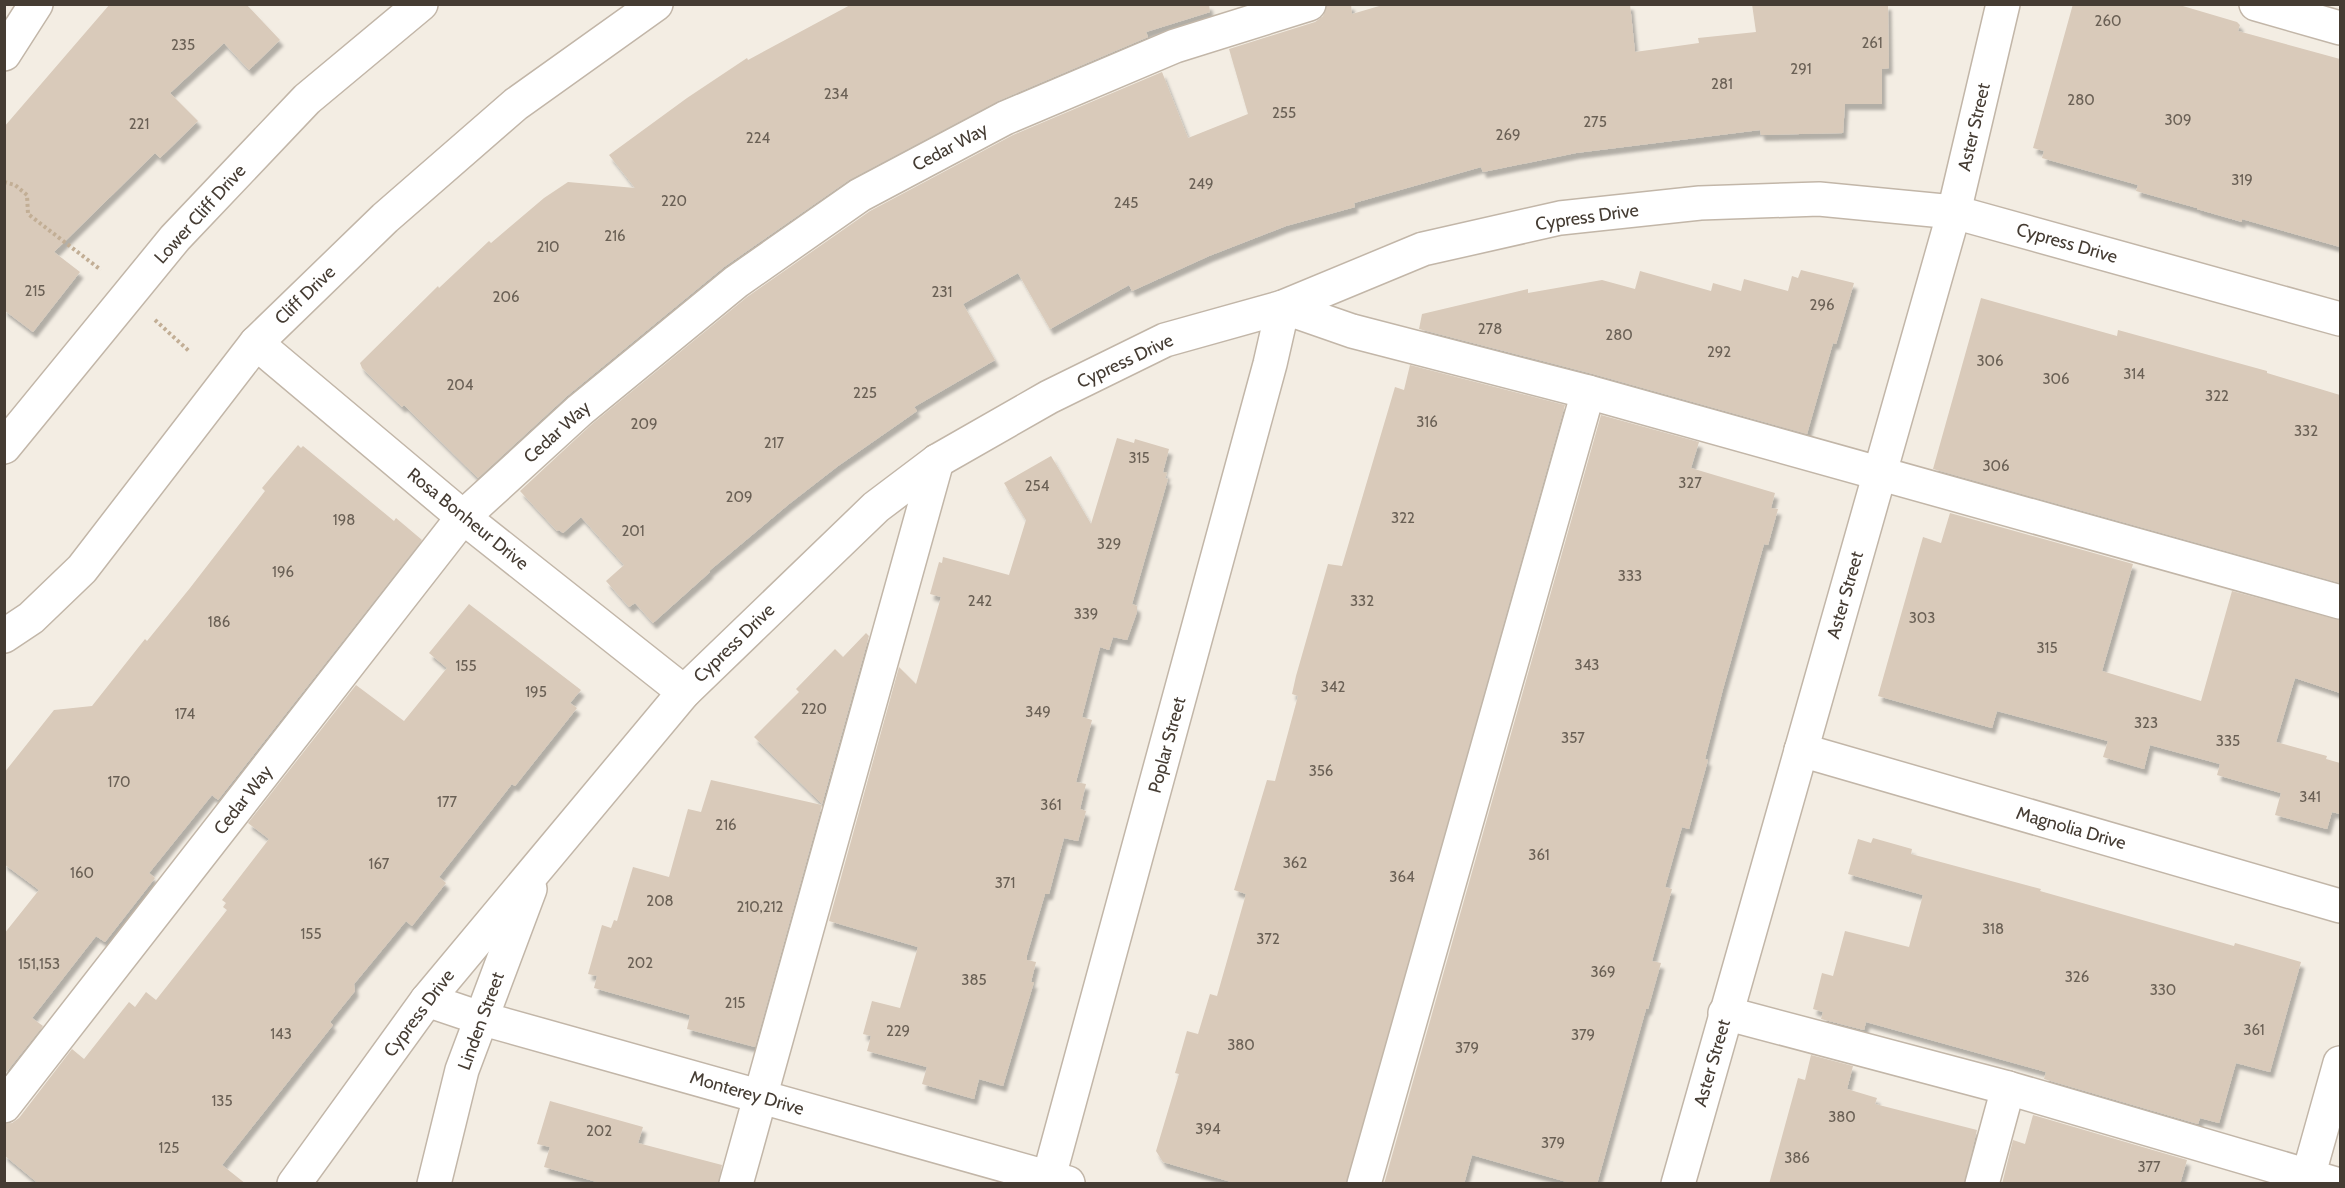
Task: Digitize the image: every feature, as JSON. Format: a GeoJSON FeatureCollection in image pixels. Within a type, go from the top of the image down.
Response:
{"type":"FeatureCollection","features":[{"type":"Feature","properties":{"kind":"street"},"geometry":{"type":"LineString","coordinates":[[4,54],[36,4]]}},
{"type":"Feature","properties":{"kind":"street","name":"Lower Cliff Drive"},"geometry":{"type":"LineString","coordinates":[[4,447],[176,238],[307,99],[421,4]]}},
{"type":"Feature","properties":{"kind":"street","name":"Cliff Drive"},"geometry":{"type":"LineString","coordinates":[[4,636],[31,618],[82,569],[256,343],[385,218],[516,104],[656,4]]}},
{"type":"Feature","properties":{"kind":"street","name":"Cedar Way"},"geometry":{"type":"LineString","coordinates":[[4,1106],[464,517],[580,410],[736,282],[860,195],[1005,118],[1175,46],[1309,4]]}},
{"type":"Feature","properties":{"kind":"street","name":"Aster Street"},"geometry":{"type":"LineString","coordinates":[[1678,1184],[1954,212],[2003,4]]}},
{"type":"Feature","properties":{"kind":"street"},"geometry":{"type":"LineString","coordinates":[[2256,4],[2340,28]]}},
{"type":"Feature","properties":{"kind":"street","name":"Cypress Drive"},"geometry":{"type":"LineString","coordinates":[[294,1184],[427,1000],[684,692],[876,507],[937,461],[1049,398],[1165,340],[1283,307],[1422,249],[1560,218],[1700,203],[1819,199],[1954,212],[2340,319]]}},
{"type":"Feature","properties":{"kind":"street"},"geometry":{"type":"LineString","coordinates":[[1283,307],[1352,331],[1588,392],[2340,602]]}},
{"type":"Feature","properties":{"kind":"street","name":"Poplar Street"},"geometry":{"type":"LineString","coordinates":[[1055,1182],[1283,307]]}},
{"type":"Feature","properties":{"kind":"street","name":"Rosa Bonheur Drive"},"geometry":{"type":"LineString","coordinates":[[256,343],[464,517],[684,692]]}},
{"type":"Feature","properties":{"kind":"street"},"geometry":{"type":"LineString","coordinates":[[1364,1184],[1588,392]]}},
{"type":"Feature","properties":{"kind":"street"},"geometry":{"type":"LineString","coordinates":[[736,1184],[937,461]]}},
{"type":"Feature","properties":{"kind":"street","name":"Magnolia Drive"},"geometry":{"type":"LineString","coordinates":[[1801,750],[2340,906]]}},
{"type":"Feature","properties":{"kind":"street","name":"Linden Street"},"geometry":{"type":"LineString","coordinates":[[434,1184],[462,1070],[540,862]]}},
{"type":"Feature","properties":{"kind":"street","name":"Monterey Drive"},"geometry":{"type":"LineString","coordinates":[[427,1000],[480,1018],[1055,1182]]}},
{"type":"Feature","properties":{"kind":"street"},"geometry":{"type":"LineString","coordinates":[[1725,1013],[2008,1088],[2317,1181],[2340,1063]]}},
{"type":"Feature","properties":{"kind":"street"},"geometry":{"type":"LineString","coordinates":[[1982,1184],[2008,1088]]}},
{"type":"Feature","properties":{"kind":"path"},"geometry":{"type":"LineString","coordinates":[[4,182],[15,185],[27,195],[28,214],[107,274]]}},
{"type":"Feature","properties":{"kind":"path"},"geometry":{"type":"LineString","coordinates":[[149,315],[190,352]]}},
{"type":"Feature","properties":{"kind":"building"},"geometry":{"type":"Polygon","coordinates":[[[110,4],[246,4],[280,40],[249,70],[224,43],[170,93],[198,121],[160,158],[155,153],[54,252],[80,272],[33,332],[4,310],[4,127],[110,4]]]}},
{"type":"Feature","properties":{"kind":"building"},"geometry":{"type":"Polygon","coordinates":[[[852,4],[1209,4],[1210,12],[1146,32],[1148,37],[998,101],[849,180],[724,267],[567,396],[478,478],[404,405],[402,407],[362,368],[360,363],[438,286],[439,288],[489,241],[491,243],[544,198],[568,182],[635,188],[609,155],[747,58],[748,60],[852,4]]]}},
{"type":"Feature","properties":{"kind":"building"},"geometry":{"type":"Polygon","coordinates":[[[1327,4],[1351,4],[1352,14],[1386,4],[1630,4],[1635,52],[1699,43],[1698,38],[1756,32],[1752,4],[1888,4],[1889,68],[1882,69],[1882,104],[1845,104],[1843,133],[1761,135],[1760,130],[1576,153],[1483,172],[1481,167],[1354,203],[1355,207],[1286,226],[1209,256],[1132,291],[1129,285],[1050,329],[1018,273],[963,304],[995,360],[914,407],[917,411],[838,466],[789,504],[709,571],[653,623],[635,603],[629,607],[606,581],[624,565],[581,517],[563,533],[557,531],[520,491],[592,424],[747,297],[870,211],[1013,135],[1162,72],[1188,138],[1248,114],[1229,49],[1315,22],[1323,16],[1327,4]]]}},
{"type":"Feature","properties":{"kind":"building"},"geometry":{"type":"Polygon","coordinates":[[[2073,4],[2176,4],[2237,22],[2240,25],[2238,31],[2340,59],[2340,247],[2242,219],[2242,222],[2136,191],[2138,185],[2042,158],[2044,151],[2033,148],[2073,4]]]}},
{"type":"Feature","properties":{"kind":"building"},"geometry":{"type":"Polygon","coordinates":[[[1801,270],[1854,283],[1836,344],[1833,343],[1807,434],[1593,374],[1419,329],[1422,314],[1528,289],[1528,293],[1602,280],[1635,289],[1640,271],[1711,291],[1713,283],[1741,291],[1744,279],[1788,291],[1792,276],[1798,278],[1801,270]]]}},
{"type":"Feature","properties":{"kind":"building"},"geometry":{"type":"Polygon","coordinates":[[[1981,298],[2117,336],[2118,330],[2267,371],[2267,373],[2340,395],[2340,583],[1933,469],[1981,298]]]}},
{"type":"Feature","properties":{"kind":"building"},"geometry":{"type":"Polygon","coordinates":[[[1410,365],[1565,405],[1346,1184],[1238,1184],[1163,1162],[1156,1151],[1179,1074],[1175,1073],[1187,1031],[1198,1034],[1210,994],[1217,996],[1246,894],[1234,890],[1267,780],[1275,781],[1298,696],[1292,694],[1296,676],[1328,564],[1342,566],[1395,387],[1404,390],[1410,365]]]}},
{"type":"Feature","properties":{"kind":"building"},"geometry":{"type":"Polygon","coordinates":[[[1601,415],[1699,442],[1691,468],[1775,493],[1771,508],[1778,509],[1768,545],[1764,544],[1723,689],[1705,759],[1708,760],[1689,829],[1682,827],[1665,887],[1672,889],[1652,961],[1661,963],[1597,1184],[1574,1184],[1472,1155],[1464,1184],[1384,1184],[1601,415]]]}},
{"type":"Feature","properties":{"kind":"building"},"geometry":{"type":"Polygon","coordinates":[[[1117,438],[1134,443],[1135,439],[1169,449],[1163,472],[1167,473],[1165,478],[1168,479],[1132,604],[1137,606],[1137,612],[1127,640],[1113,637],[1109,650],[1100,647],[1082,717],[1092,720],[1076,782],[1086,784],[1080,809],[1086,811],[1078,841],[1064,838],[1049,894],[1045,894],[1027,955],[1027,960],[1036,962],[1031,982],[1034,982],[1003,1086],[979,1079],[974,1099],[922,1084],[927,1067],[867,1051],[871,1036],[863,1034],[872,1001],[900,1008],[918,947],[829,921],[899,667],[916,684],[941,597],[930,594],[939,562],[942,563],[943,557],[1009,575],[1026,520],[1004,483],[1051,456],[1091,524],[1117,438]]]}},
{"type":"Feature","properties":{"kind":"building"},"geometry":{"type":"Polygon","coordinates":[[[298,445],[301,448],[303,446],[394,521],[396,518],[422,540],[218,800],[212,795],[149,873],[155,878],[105,942],[96,936],[32,1018],[43,1026],[4,1075],[4,934],[39,890],[4,864],[4,773],[54,710],[92,706],[145,639],[147,641],[190,588],[265,491],[262,488],[298,445]]]}},
{"type":"Feature","properties":{"kind":"building"},"geometry":{"type":"Polygon","coordinates":[[[1950,513],[2133,564],[2102,671],[2201,701],[2232,591],[2340,620],[2340,693],[2295,678],[2276,742],[2327,756],[2326,759],[2340,763],[2340,814],[2332,812],[2327,829],[2275,815],[2281,793],[2217,775],[2220,764],[2150,745],[2144,769],[2103,757],[2108,741],[1997,711],[1992,728],[1878,696],[1923,537],[1941,543],[1950,513]]]}},
{"type":"Feature","properties":{"kind":"building"},"geometry":{"type":"Polygon","coordinates":[[[469,604],[581,690],[570,703],[577,708],[515,786],[512,784],[439,877],[446,883],[412,926],[406,921],[354,984],[355,991],[330,1022],[333,1025],[222,1165],[246,1184],[39,1184],[4,1155],[4,1124],[12,1123],[19,1118],[72,1049],[84,1059],[129,1002],[135,1007],[146,992],[156,1000],[227,910],[223,907],[226,903],[222,900],[269,839],[248,823],[356,685],[404,721],[447,668],[429,653],[469,604]]]}},
{"type":"Feature","properties":{"kind":"building"},"geometry":{"type":"Polygon","coordinates":[[[866,633],[869,636],[822,804],[754,737],[799,692],[796,689],[835,649],[843,657],[866,633]]]}},
{"type":"Feature","properties":{"kind":"building"},"geometry":{"type":"Polygon","coordinates":[[[711,780],[822,805],[755,1047],[687,1029],[690,1015],[594,988],[597,976],[588,974],[602,925],[611,928],[614,920],[617,921],[633,867],[669,877],[688,809],[701,812],[711,780]]]}},
{"type":"Feature","properties":{"kind":"building"},"geometry":{"type":"Polygon","coordinates":[[[1873,838],[1912,849],[1911,854],[2041,889],[2040,891],[2234,946],[2235,943],[2301,962],[2270,1072],[2236,1063],[2219,1123],[2200,1118],[2198,1124],[2044,1079],[2046,1072],[1866,1022],[1864,1030],[1821,1019],[1823,1012],[1813,1009],[1822,973],[1833,976],[1845,931],[1909,947],[1923,895],[1848,874],[1858,839],[1871,843],[1873,838]]]}},
{"type":"Feature","properties":{"kind":"building"},"geometry":{"type":"Polygon","coordinates":[[[1811,1055],[1853,1066],[1847,1089],[1877,1098],[1875,1104],[1977,1130],[1964,1184],[1769,1184],[1798,1078],[1805,1080],[1811,1055]]]}},
{"type":"Feature","properties":{"kind":"building"},"geometry":{"type":"Polygon","coordinates":[[[550,1101],[643,1127],[638,1143],[722,1165],[718,1184],[604,1184],[544,1167],[550,1147],[537,1144],[550,1101]]]}},
{"type":"Feature","properties":{"kind":"building"},"geometry":{"type":"Polygon","coordinates":[[[2033,1115],[2187,1160],[2180,1184],[2002,1184],[2013,1140],[2025,1144],[2033,1115]]]}}]}
